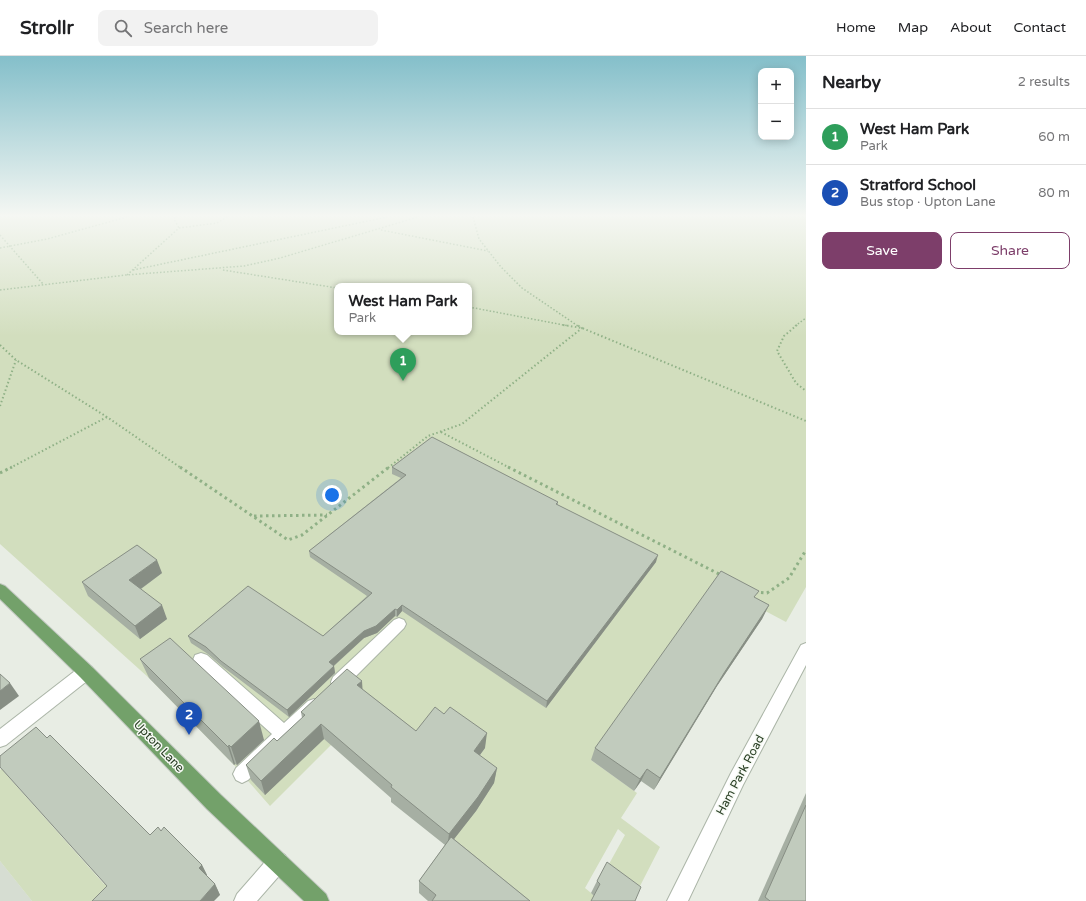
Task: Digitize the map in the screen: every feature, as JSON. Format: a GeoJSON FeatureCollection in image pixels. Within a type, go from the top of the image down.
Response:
{"type":"FeatureCollection","features":[{"type":"Feature","properties":{"kind":"main road","name":"Upton Lane"},"geometry":{"type":"LineString","coordinates":[[0,590],[86,672],[214,802],[319,901]]}},
{"type":"Feature","properties":{"kind":"street"},"geometry":{"type":"LineString","coordinates":[[242,774],[399,624]]}},
{"type":"Feature","properties":{"kind":"street","name":"Ham Park Road"},"geometry":{"type":"LineString","coordinates":[[677,901],[737,779],[806,650]]}},
{"type":"Feature","properties":{"kind":"street"},"geometry":{"type":"LineString","coordinates":[[201,660],[284,734]]}},
{"type":"Feature","properties":{"kind":"street"},"geometry":{"type":"LineString","coordinates":[[0,739],[86,672]]}},
{"type":"Feature","properties":{"kind":"street"},"geometry":{"type":"LineString","coordinates":[[244,901],[278,862]]}},
{"type":"Feature","properties":{"kind":"path"},"geometry":{"type":"LineString","coordinates":[[19,256],[28,264],[44,284]]}},
{"type":"Feature","properties":{"kind":"path"},"geometry":{"type":"LineString","coordinates":[[126,276],[148,256]]}},
{"type":"Feature","properties":{"kind":"path"},"geometry":{"type":"LineString","coordinates":[[133,270],[198,256]]}},
{"type":"Feature","properties":{"kind":"path"},"geometry":{"type":"LineString","coordinates":[[0,290],[126,276],[219,269],[286,256]]}},
{"type":"Feature","properties":{"kind":"path"},"geometry":{"type":"LineString","coordinates":[[493,256],[501,267],[522,288],[582,328],[806,421]]}},
{"type":"Feature","properties":{"kind":"path"},"geometry":{"type":"LineString","coordinates":[[219,269],[334,288]]}},
{"type":"Feature","properties":{"kind":"path"},"geometry":{"type":"LineString","coordinates":[[472,308],[582,328]]}},
{"type":"Feature","properties":{"kind":"path"},"geometry":{"type":"LineString","coordinates":[[806,318],[784,335],[779,341],[777,351],[796,383],[806,391]]}},
{"type":"Feature","properties":{"kind":"path"},"geometry":{"type":"LineString","coordinates":[[0,344],[16,360],[107,417],[288,540],[302,535],[428,436],[462,424],[582,328]]}},
{"type":"Feature","properties":{"kind":"path"},"geometry":{"type":"LineString","coordinates":[[0,406],[16,360]]}},
{"type":"Feature","properties":{"kind":"path"},"geometry":{"type":"LineString","coordinates":[[0,473],[107,417]]}},
{"type":"Feature","properties":{"kind":"path"},"geometry":{"type":"LineString","coordinates":[[441,432],[722,575]]}},
{"type":"Feature","properties":{"kind":"path"},"geometry":{"type":"LineString","coordinates":[[254,516],[327,515]]}},
{"type":"Feature","properties":{"kind":"path"},"geometry":{"type":"LineString","coordinates":[[748,591],[767,593],[789,578],[806,550]]}},
{"type":"Feature","properties":{"kind":"shaded area"},"geometry":{"type":"Polygon","coordinates":[[[0,861],[32,901],[0,901],[0,861]]]}},
{"type":"Feature","properties":{"kind":"green space"},"geometry":{"type":"Polygon","coordinates":[[[0,256],[806,256],[806,587],[786,622],[714,584],[591,760],[637,793],[621,818],[660,847],[640,886],[609,864],[625,835],[618,829],[585,888],[601,901],[512,901],[450,850],[472,766],[485,748],[421,738],[333,743],[270,806],[234,765],[149,678],[0,544],[0,256]]]}},
{"type":"Feature","properties":{"kind":"green space"},"geometry":{"type":"Polygon","coordinates":[[[41,736],[4,772],[104,884],[145,844],[111,901],[32,901],[0,861],[0,770],[41,736]]]}},
{"type":"Feature","properties":{"kind":"building"},"geometry":{"type":"Polygon","coordinates":[[[432,437],[558,502],[556,504],[658,555],[547,701],[402,605],[397,610],[395,609],[376,626],[364,631],[329,662],[334,666],[287,710],[221,661],[206,647],[188,636],[248,586],[323,636],[372,593],[309,551],[406,475],[392,467],[432,437]]]}},
{"type":"Feature","properties":{"kind":"building"},"geometry":{"type":"Polygon","coordinates":[[[137,545],[157,560],[129,580],[162,605],[135,626],[82,582],[137,545]]]}},
{"type":"Feature","properties":{"kind":"building"},"geometry":{"type":"Polygon","coordinates":[[[721,571],[759,591],[754,597],[769,605],[724,673],[660,778],[647,769],[640,779],[595,748],[721,571]]]}},
{"type":"Feature","properties":{"kind":"building"},"geometry":{"type":"Polygon","coordinates":[[[170,638],[259,721],[231,747],[229,745],[228,747],[140,659],[170,638]]]}},
{"type":"Feature","properties":{"kind":"building"},"geometry":{"type":"Polygon","coordinates":[[[347,669],[362,681],[357,685],[416,731],[435,707],[444,714],[450,707],[487,733],[474,751],[497,768],[478,797],[449,834],[391,787],[392,785],[321,724],[261,781],[246,765],[274,738],[277,741],[305,715],[301,712],[347,669]]]}},
{"type":"Feature","properties":{"kind":"building"},"geometry":{"type":"Polygon","coordinates":[[[0,674],[10,683],[0,691],[0,674]]]}},
{"type":"Feature","properties":{"kind":"building"},"geometry":{"type":"Polygon","coordinates":[[[36,727],[47,738],[50,735],[150,835],[158,827],[161,831],[164,827],[202,865],[199,868],[215,884],[200,901],[92,901],[107,886],[0,767],[0,756],[36,727]]]}},
{"type":"Feature","properties":{"kind":"building"},"geometry":{"type":"Polygon","coordinates":[[[806,805],[806,901],[770,901],[765,897],[806,805]]]}},
{"type":"Feature","properties":{"kind":"building"},"geometry":{"type":"Polygon","coordinates":[[[451,837],[530,901],[432,901],[436,895],[419,881],[451,837]]]}},
{"type":"Feature","properties":{"kind":"building"},"geometry":{"type":"Polygon","coordinates":[[[607,862],[641,887],[635,901],[591,901],[600,884],[597,881],[607,862]]]}},
{"type":"Feature","properties":{"kind":"place","name":"West Ham Park"},"geometry":{"type":"Point","coordinates":[403,381]}},
{"type":"Feature","properties":{"kind":"place","name":"Stratford School"},"geometry":{"type":"Point","coordinates":[189,735]}}]}
